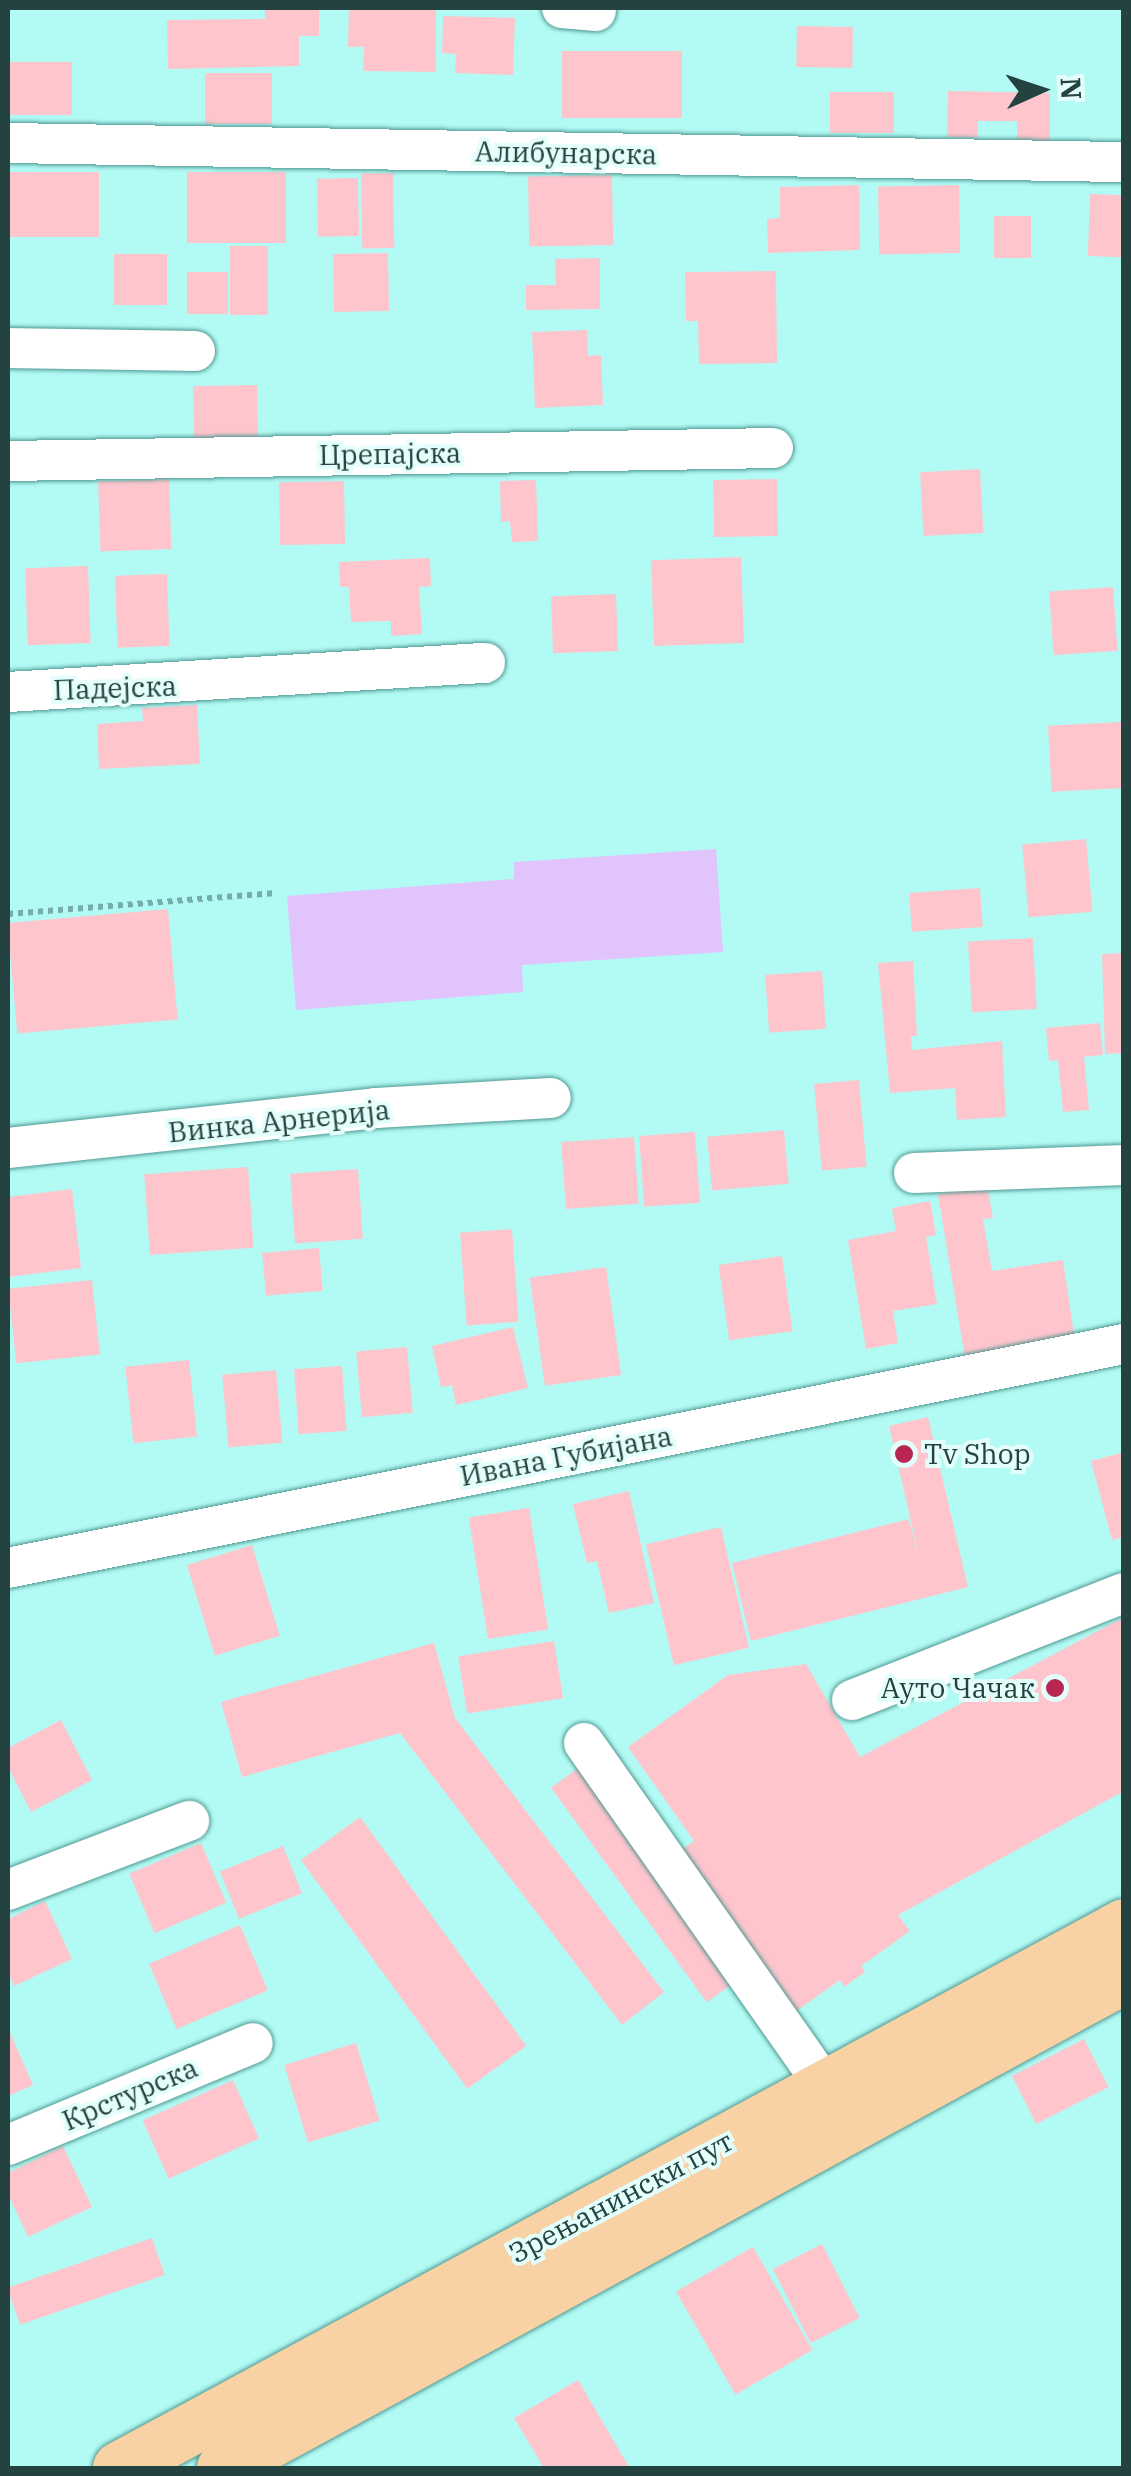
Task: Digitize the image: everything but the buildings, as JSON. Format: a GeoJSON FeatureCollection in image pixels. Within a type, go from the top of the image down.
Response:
{"type":"FeatureCollection","features":[{"type":"Feature","properties":{"kind":"main road","name":"Зрењанински пут"},"geometry":{"type":"LineString","coordinates":[[119,2468],[1124,1925]]}},
{"type":"Feature","properties":{"kind":"main road","name":"Зрењанински пут"},"geometry":{"type":"LineString","coordinates":[[223,2468],[1124,1978]]}},
{"type":"Feature","properties":{"kind":"street","name":"Алибунарска"},"geometry":{"type":"LineString","coordinates":[[8,143],[1124,162]]}},
{"type":"Feature","properties":{"kind":"street"},"geometry":{"type":"LineString","coordinates":[[8,348],[195,350]]}},
{"type":"Feature","properties":{"kind":"street","name":"Црепајска"},"geometry":{"type":"LineString","coordinates":[[8,460],[773,448]]}},
{"type":"Feature","properties":{"kind":"street","name":"Падејска"},"geometry":{"type":"LineString","coordinates":[[8,692],[222,683],[485,663]]}},
{"type":"Feature","properties":{"kind":"street","name":"Винка Арнерија"},"geometry":{"type":"LineString","coordinates":[[8,1148],[376,1108],[550,1098]]}},
{"type":"Feature","properties":{"kind":"street"},"geometry":{"type":"LineString","coordinates":[[914,1173],[1124,1165]]}},
{"type":"Feature","properties":{"kind":"street","name":"Ивана Губијана"},"geometry":{"type":"LineString","coordinates":[[8,1568],[1124,1344]]}},
{"type":"Feature","properties":{"kind":"street"},"geometry":{"type":"LineString","coordinates":[[852,1700],[1124,1592]]}},
{"type":"Feature","properties":{"kind":"street"},"geometry":{"type":"LineString","coordinates":[[584,1744],[825,2086]]}},
{"type":"Feature","properties":{"kind":"street"},"geometry":{"type":"LineString","coordinates":[[8,1890],[190,1821]]}},
{"type":"Feature","properties":{"kind":"street","name":"Крстурска"},"geometry":{"type":"LineString","coordinates":[[8,2145],[253,2042]]}},
{"type":"Feature","properties":{"kind":"path"},"geometry":{"type":"LineString","coordinates":[[8,914],[276,893]]}},
{"type":"Feature","properties":{"kind":"shaded area"},"geometry":{"type":"Polygon","coordinates":[[[716,849],[723,952],[522,965],[523,992],[296,1010],[287,896],[514,879],[514,862],[716,849]]]}},
{"type":"Feature","properties":{"kind":"place","name":"Tv Shop"},"geometry":{"type":"Point","coordinates":[904,1454]}},
{"type":"Feature","properties":{"kind":"place","name":"Ауто Чачак"},"geometry":{"type":"Point","coordinates":[1055,1688]}}]}
